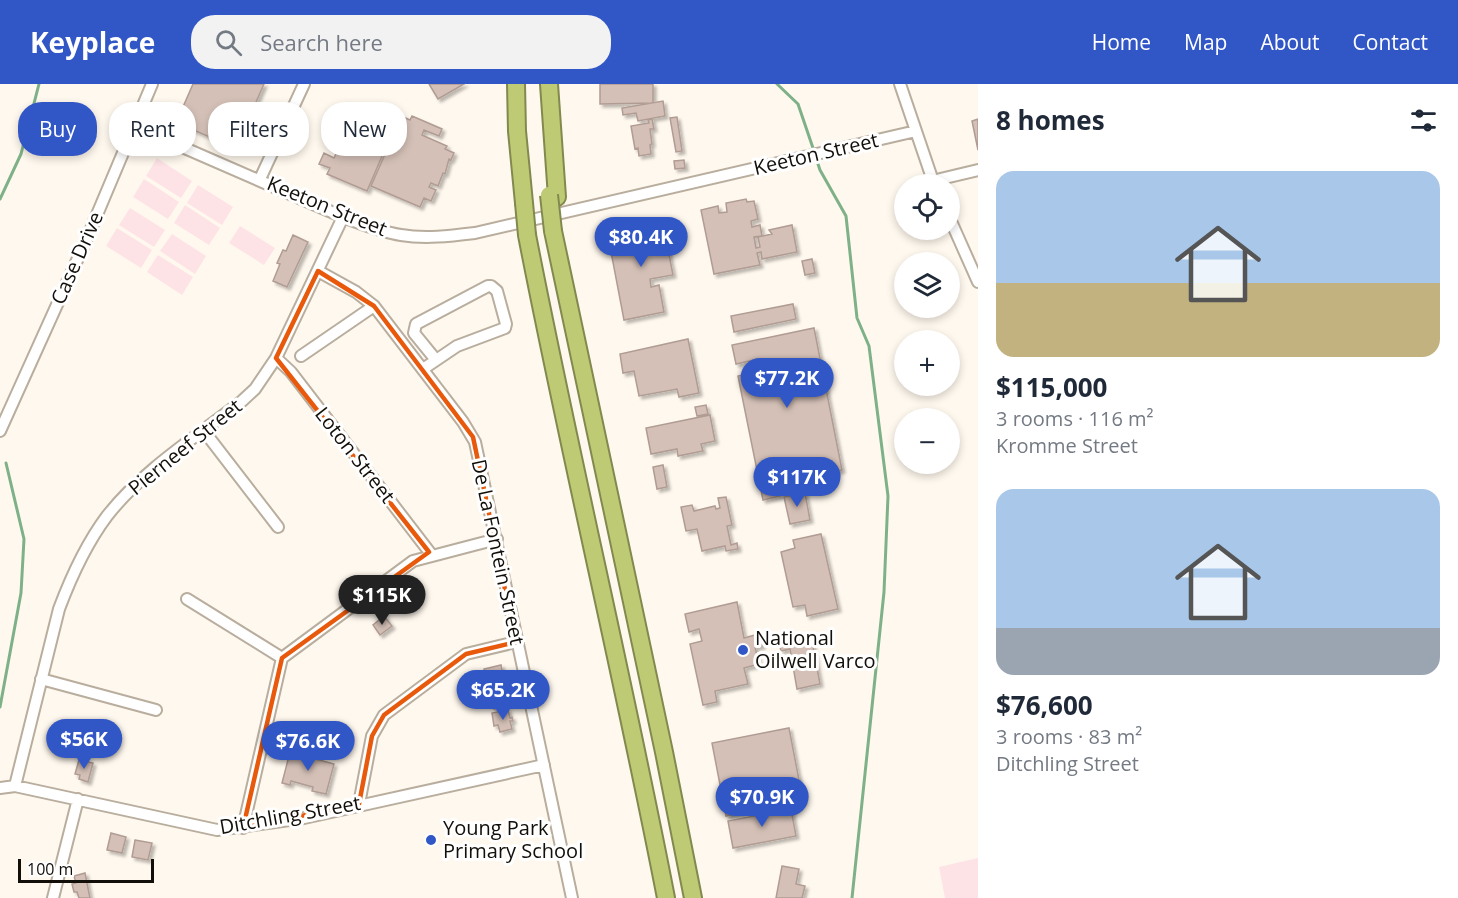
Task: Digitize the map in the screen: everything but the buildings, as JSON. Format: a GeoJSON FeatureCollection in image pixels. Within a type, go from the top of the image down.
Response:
{"type":"FeatureCollection","features":[{"type":"Feature","properties":{"kind":"highway"},"geometry":{"type":"LineString","coordinates":[[505,84],[523,195]]}},
{"type":"Feature","properties":{"kind":"highway"},"geometry":{"type":"LineString","coordinates":[[516,84],[517,131],[527,235],[550,353],[638,755],[666,898]]}},
{"type":"Feature","properties":{"kind":"highway"},"geometry":{"type":"LineString","coordinates":[[542,84],[557,229],[693,898]]}},
{"type":"Feature","properties":{"kind":"highway"},"geometry":{"type":"LineString","coordinates":[[549,84],[553,196]]}},
{"type":"Feature","properties":{"kind":"street","name":"Case Drive"},"geometry":{"type":"LineString","coordinates":[[144,102],[152,84]]}},
{"type":"Feature","properties":{"kind":"street"},"geometry":{"type":"LineString","coordinates":[[260,179],[304,84]]}},
{"type":"Feature","properties":{"kind":"street"},"geometry":{"type":"LineString","coordinates":[[900,84],[930,174]]}},
{"type":"Feature","properties":{"kind":"street","name":"Keeton Street"},"geometry":{"type":"LineString","coordinates":[[196,152],[343,217],[374,228],[401,235],[436,237],[475,233],[916,131]]}},
{"type":"Feature","properties":{"kind":"street","name":"Case Drive"},"geometry":{"type":"LineString","coordinates":[[0,431],[121,156]]}},
{"type":"Feature","properties":{"kind":"street"},"geometry":{"type":"LineString","coordinates":[[960,175],[978,170]]}},
{"type":"Feature","properties":{"kind":"street","name":"Pierneef Street"},"geometry":{"type":"LineString","coordinates":[[15,786],[58,609],[72,575],[91,541],[107,516],[127,494],[160,464],[249,395],[276,358],[343,217]]}},
{"type":"Feature","properties":{"kind":"street"},"geometry":{"type":"LineString","coordinates":[[959,240],[978,282]]}},
{"type":"Feature","properties":{"kind":"street","name":"De La Fontein Street"},"geometry":{"type":"LineString","coordinates":[[318,271],[356,292],[374,306],[464,422],[475,442],[572,898]]}},
{"type":"Feature","properties":{"kind":"street"},"geometry":{"type":"LineString","coordinates":[[423,369],[462,344],[505,328],[506,324],[497,291],[494,288],[491,286],[484,288],[416,324],[414,333],[436,360]]}},
{"type":"Feature","properties":{"kind":"street"},"geometry":{"type":"LineString","coordinates":[[301,356],[374,306]]}},
{"type":"Feature","properties":{"kind":"street","name":"Loton Street"},"geometry":{"type":"LineString","coordinates":[[276,358],[291,372],[431,554]]}},
{"type":"Feature","properties":{"kind":"street"},"geometry":{"type":"LineString","coordinates":[[204,431],[278,527]]}},
{"type":"Feature","properties":{"kind":"street"},"geometry":{"type":"LineString","coordinates":[[243,828],[282,658],[417,558],[497,539]]}},
{"type":"Feature","properties":{"kind":"street"},"geometry":{"type":"LineString","coordinates":[[187,599],[282,658]]}},
{"type":"Feature","properties":{"kind":"street"},"geometry":{"type":"LineString","coordinates":[[359,804],[372,736],[384,715],[466,654],[516,642]]}},
{"type":"Feature","properties":{"kind":"street"},"geometry":{"type":"LineString","coordinates":[[41,679],[156,710]]}},
{"type":"Feature","properties":{"kind":"street","name":"Ditchling Street"},"geometry":{"type":"LineString","coordinates":[[0,788],[15,786],[217,830],[304,818],[359,804],[544,765]]}},
{"type":"Feature","properties":{"kind":"street"},"geometry":{"type":"LineString","coordinates":[[53,898],[78,799]]}},
{"type":"Feature","properties":{"kind":"highlighted area"},"geometry":{"type":"Polygon","coordinates":[[[318,271],[374,306],[473,437],[516,642],[466,654],[384,715],[372,736],[359,804],[243,828],[282,658],[429,552],[276,358],[318,271]]]}},
{"type":"Feature","properties":{"kind":"shaded area"},"geometry":{"type":"Polygon","coordinates":[[[157,158],[192,181],[181,198],[146,176],[157,158]]]}},
{"type":"Feature","properties":{"kind":"shaded area"},"geometry":{"type":"Polygon","coordinates":[[[144,179],[179,202],[168,219],[133,197],[144,179]]]}},
{"type":"Feature","properties":{"kind":"shaded area"},"geometry":{"type":"Polygon","coordinates":[[[198,185],[233,207],[222,225],[187,203],[198,185]]]}},
{"type":"Feature","properties":{"kind":"shaded area"},"geometry":{"type":"Polygon","coordinates":[[[185,205],[220,228],[209,245],[174,223],[185,205]]]}},
{"type":"Feature","properties":{"kind":"shaded area"},"geometry":{"type":"Polygon","coordinates":[[[130,208],[165,230],[154,247],[119,225],[130,208]]]}},
{"type":"Feature","properties":{"kind":"shaded area"},"geometry":{"type":"Polygon","coordinates":[[[240,226],[275,248],[264,265],[229,243],[240,226]]]}},
{"type":"Feature","properties":{"kind":"shaded area"},"geometry":{"type":"Polygon","coordinates":[[[117,228],[152,250],[141,268],[106,246],[117,228]]]}},
{"type":"Feature","properties":{"kind":"shaded area"},"geometry":{"type":"Polygon","coordinates":[[[172,234],[206,256],[195,274],[160,251],[172,234]]]}},
{"type":"Feature","properties":{"kind":"shaded area"},"geometry":{"type":"Polygon","coordinates":[[[158,255],[193,277],[182,295],[147,272],[158,255]]]}},
{"type":"Feature","properties":{"kind":"shaded area"},"geometry":{"type":"Polygon","coordinates":[[[978,858],[978,898],[945,898],[939,867],[978,858]]]}},
{"type":"Feature","properties":{"kind":"waterway"},"geometry":{"type":"LineString","coordinates":[[0,199],[21,154],[39,84]]}},
{"type":"Feature","properties":{"kind":"waterway"},"geometry":{"type":"LineString","coordinates":[[777,84],[798,104],[814,151]]}},
{"type":"Feature","properties":{"kind":"waterway"},"geometry":{"type":"LineString","coordinates":[[816,158],[820,170],[846,216],[857,318],[869,346],[888,496],[884,592],[852,898]]}},
{"type":"Feature","properties":{"kind":"waterway"},"geometry":{"type":"LineString","coordinates":[[0,707],[21,593],[24,539],[6,463]]}},
{"type":"Feature","properties":{"kind":"place","name":"National Oilwell Varco"},"geometry":{"type":"Point","coordinates":[743,650]}},
{"type":"Feature","properties":{"kind":"place","name":"Young Park Primary School"},"geometry":{"type":"Point","coordinates":[431,840]}}]}
